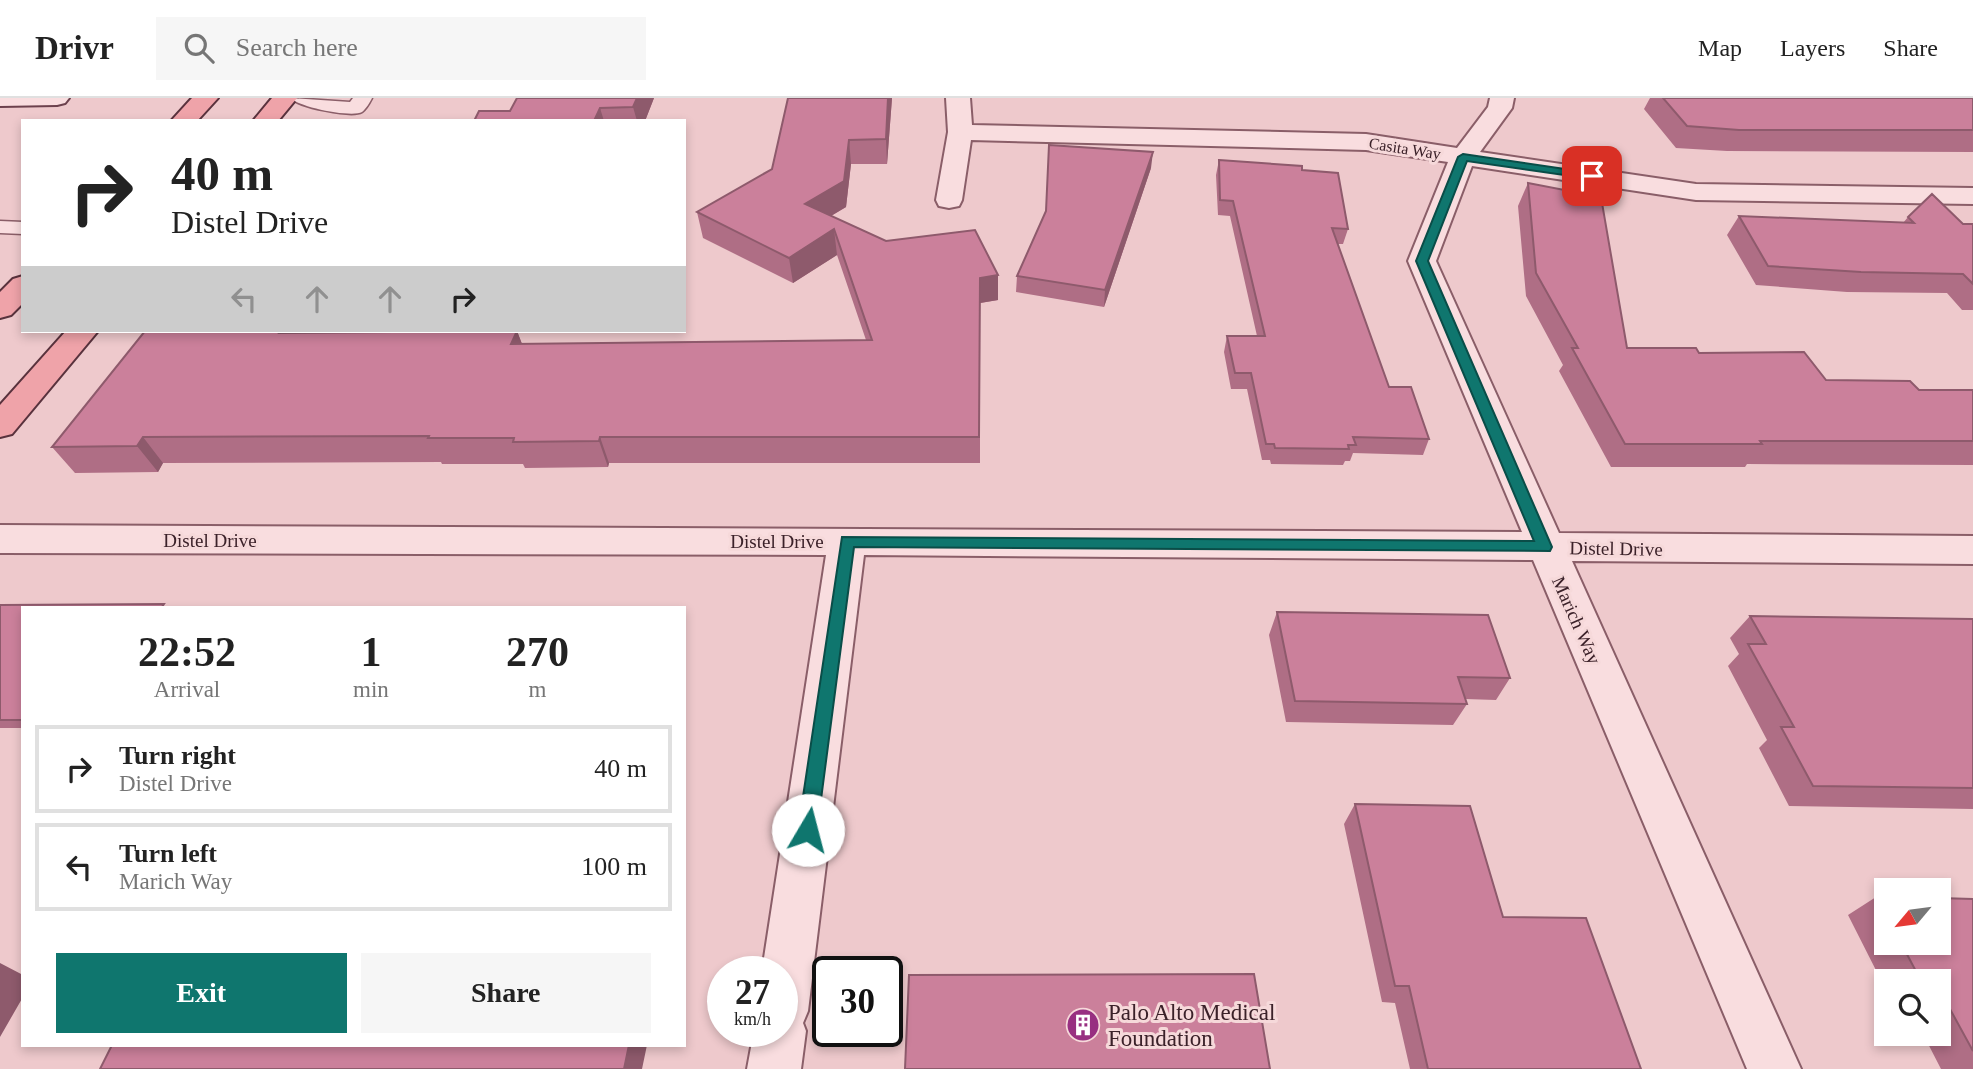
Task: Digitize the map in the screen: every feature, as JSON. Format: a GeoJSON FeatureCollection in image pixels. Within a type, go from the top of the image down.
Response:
{"type":"FeatureCollection","features":[{"type":"Feature","properties":{"kind":"main road"},"geometry":{"type":"LineString","coordinates":[[185,119],[206,98]]}},
{"type":"Feature","properties":{"kind":"main road"},"geometry":{"type":"LineString","coordinates":[[267,119],[285,98]]}},
{"type":"Feature","properties":{"kind":"main road"},"geometry":{"type":"LineString","coordinates":[[0,309],[21,287]]}},
{"type":"Feature","properties":{"kind":"main road"},"geometry":{"type":"LineString","coordinates":[[0,426],[81,333]]}},
{"type":"Feature","properties":{"kind":"street"},"geometry":{"type":"LineString","coordinates":[[0,99],[57,98]]}},
{"type":"Feature","properties":{"kind":"street"},"geometry":{"type":"LineString","coordinates":[[949,200],[960,132],[958,98]]}},
{"type":"Feature","properties":{"kind":"street","name":"Marich Way"},"geometry":{"type":"LineString","coordinates":[[1502,98],[1500,108],[1463,157],[1422,261],[1774,1069]]}},
{"type":"Feature","properties":{"kind":"street","name":"Casita Way"},"geometry":{"type":"LineString","coordinates":[[960,132],[1366,142],[1696,192],[1973,196]]}},
{"type":"Feature","properties":{"kind":"street","name":"Distel Drive"},"geometry":{"type":"LineString","coordinates":[[0,539],[847,541],[1973,550]]}},
{"type":"Feature","properties":{"kind":"street"},"geometry":{"type":"LineString","coordinates":[[790,956],[847,541]]}},
{"type":"Feature","properties":{"kind":"street"},"geometry":{"type":"LineString","coordinates":[[774,1069],[777,1047]]}},
{"type":"Feature","properties":{"kind":"lane"},"geometry":{"type":"LineString","coordinates":[[300,98],[320,104],[355,108],[363,98]]}},
{"type":"Feature","properties":{"kind":"lane"},"geometry":{"type":"LineString","coordinates":[[0,227],[21,228]]}},
{"type":"Feature","properties":{"kind":"building"},"geometry":{"type":"Polygon","coordinates":[[[517,98],[637,98],[633,107],[600,108],[595,119],[475,119],[479,111],[510,111],[517,98]]]}},
{"type":"Feature","properties":{"kind":"building"},"geometry":{"type":"Polygon","coordinates":[[[788,98],[888,98],[886,139],[849,140],[844,181],[805,204],[886,241],[975,230],[998,275],[980,278],[979,437],[600,437],[599,441],[513,442],[514,438],[428,438],[429,436],[143,437],[137,446],[52,447],[143,333],[516,333],[511,344],[872,340],[834,229],[789,258],[697,212],[772,169],[788,98]]]}},
{"type":"Feature","properties":{"kind":"building"},"geometry":{"type":"Polygon","coordinates":[[[1663,98],[1973,98],[1973,130],[1739,130],[1687,126],[1663,98]]]}},
{"type":"Feature","properties":{"kind":"building"},"geometry":{"type":"Polygon","coordinates":[[[1049,145],[1153,152],[1105,290],[1017,276],[1046,211],[1049,145]]]}},
{"type":"Feature","properties":{"kind":"building"},"geometry":{"type":"Polygon","coordinates":[[[1219,160],[1302,166],[1302,170],[1338,173],[1348,229],[1332,228],[1389,387],[1411,387],[1429,439],[1353,437],[1356,445],[1348,445],[1349,449],[1275,448],[1274,444],[1266,444],[1251,373],[1235,373],[1227,336],[1265,336],[1233,201],[1220,200],[1219,160]]]}},
{"type":"Feature","properties":{"kind":"building"},"geometry":{"type":"Polygon","coordinates":[[[1528,183],[1601,197],[1627,348],[1696,348],[1699,353],[1804,352],[1826,380],[1910,381],[1919,390],[1973,390],[1973,441],[1625,444],[1572,348],[1578,348],[1536,273],[1528,183]]]}},
{"type":"Feature","properties":{"kind":"building"},"geometry":{"type":"Polygon","coordinates":[[[1932,194],[1963,224],[1973,224],[1973,284],[1963,274],[1861,272],[1768,266],[1739,216],[1914,223],[1908,217],[1932,194]]]}},
{"type":"Feature","properties":{"kind":"building"},"geometry":{"type":"Polygon","coordinates":[[[164,604],[21,606],[21,720],[0,720],[0,605],[164,604]]]}},
{"type":"Feature","properties":{"kind":"building"},"geometry":{"type":"Polygon","coordinates":[[[1277,612],[1488,615],[1510,678],[1458,677],[1467,704],[1295,701],[1277,612]]]}},
{"type":"Feature","properties":{"kind":"building"},"geometry":{"type":"Polygon","coordinates":[[[1750,616],[1973,619],[1973,788],[1813,786],[1781,727],[1794,727],[1748,644],[1766,644],[1750,616]]]}},
{"type":"Feature","properties":{"kind":"building"},"geometry":{"type":"Polygon","coordinates":[[[1355,804],[1470,806],[1503,917],[1586,918],[1641,1069],[1428,1069],[1409,986],[1395,986],[1355,804]]]}},
{"type":"Feature","properties":{"kind":"building"},"geometry":{"type":"Polygon","coordinates":[[[1951,898],[1973,899],[1973,1051],[1951,1011],[1951,969],[1915,969],[1908,956],[1951,956],[1951,898]]]}},
{"type":"Feature","properties":{"kind":"building","name":"Palo Alto Medical Foundation"},"geometry":{"type":"Polygon","coordinates":[[[1254,974],[1270,1069],[905,1069],[909,975],[1254,974]]]}},
{"type":"Feature","properties":{"kind":"building"},"geometry":{"type":"Polygon","coordinates":[[[111,1047],[629,1047],[624,1069],[100,1069],[111,1047]]]}},
{"type":"Feature","properties":{"kind":"place","name":"Palo Alto Medical Foundation"},"geometry":{"type":"Point","coordinates":[1083,1025]}},
{"type":"Feature","properties":{"kind":"route"},"geometry":{"type":"LineString","coordinates":[[808,830],[847,541],[1545,547],[1422,261],[1463,157],[1592,176]]}}]}
